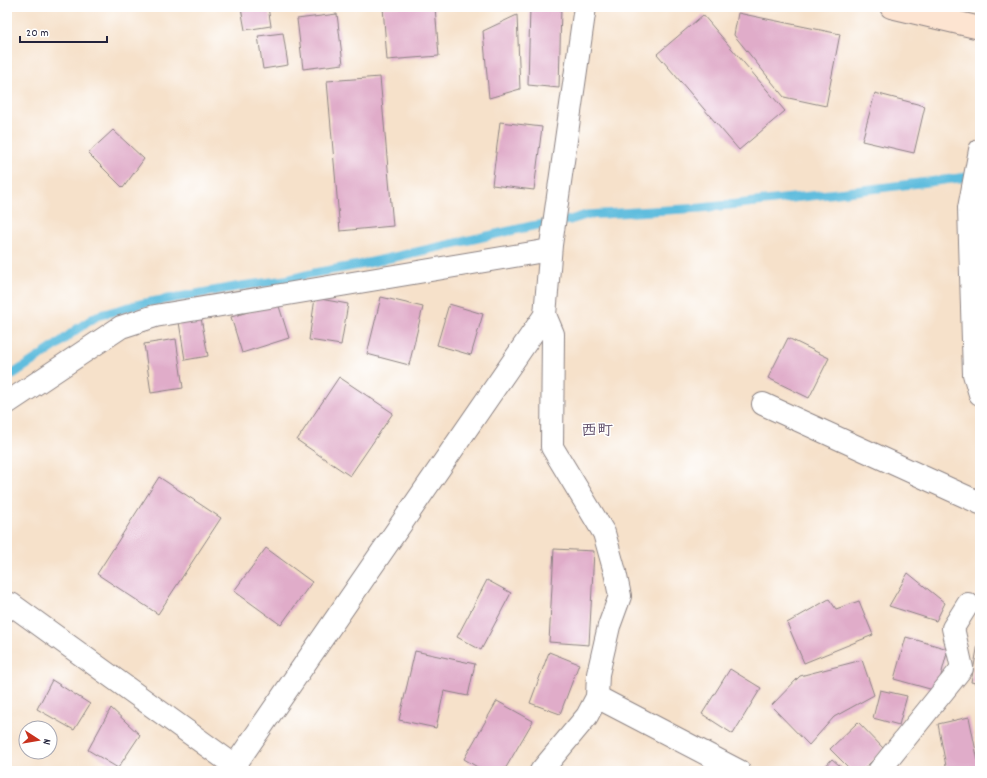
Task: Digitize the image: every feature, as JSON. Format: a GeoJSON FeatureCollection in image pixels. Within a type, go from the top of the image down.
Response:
{"type":"FeatureCollection","features":[{"type":"Feature","properties":{"kind":"main road"},"geometry":{"type":"LineString","coordinates":[[891,7],[980,28]]}},
{"type":"Feature","properties":{"kind":"street"},"geometry":{"type":"LineString","coordinates":[[541,771],[587,716],[597,697],[598,674],[609,626],[620,596],[604,533],[552,447],[553,334],[545,314],[551,247],[585,7]]}},
{"type":"Feature","properties":{"kind":"street"},"geometry":{"type":"LineString","coordinates":[[980,151],[969,208],[974,374],[980,394]]}},
{"type":"Feature","properties":{"kind":"street"},"geometry":{"type":"LineString","coordinates":[[7,403],[121,327],[155,316],[551,247]]}},
{"type":"Feature","properties":{"kind":"street"},"geometry":{"type":"LineString","coordinates":[[7,610],[11,604],[233,768],[545,314]]}},
{"type":"Feature","properties":{"kind":"street"},"geometry":{"type":"LineString","coordinates":[[763,404],[980,503]]}},
{"type":"Feature","properties":{"kind":"street"},"geometry":{"type":"LineString","coordinates":[[879,771],[962,668],[953,628],[968,604]]}},
{"type":"Feature","properties":{"kind":"street"},"geometry":{"type":"LineString","coordinates":[[597,697],[739,771]]}},
{"type":"Feature","properties":{"kind":"building"},"geometry":{"type":"Polygon","coordinates":[[[268,7],[271,26],[245,30],[241,8],[268,7]]]}},
{"type":"Feature","properties":{"kind":"building"},"geometry":{"type":"Polygon","coordinates":[[[383,7],[435,7],[439,56],[387,60],[383,7]]]}},
{"type":"Feature","properties":{"kind":"building"},"geometry":{"type":"Polygon","coordinates":[[[530,7],[561,7],[559,88],[528,85],[530,7]]]}},
{"type":"Feature","properties":{"kind":"building"},"geometry":{"type":"Polygon","coordinates":[[[738,13],[840,34],[826,106],[784,97],[734,35],[738,13]]]}},
{"type":"Feature","properties":{"kind":"building"},"geometry":{"type":"Polygon","coordinates":[[[337,14],[343,64],[303,69],[297,19],[337,14]]]}},
{"type":"Feature","properties":{"kind":"building"},"geometry":{"type":"Polygon","coordinates":[[[517,15],[520,89],[489,98],[483,31],[517,15]]]}},
{"type":"Feature","properties":{"kind":"building"},"geometry":{"type":"Polygon","coordinates":[[[703,15],[785,111],[739,150],[657,54],[703,15]]]}},
{"type":"Feature","properties":{"kind":"building"},"geometry":{"type":"Polygon","coordinates":[[[283,33],[288,65],[263,69],[258,36],[283,33]]]}},
{"type":"Feature","properties":{"kind":"building"},"geometry":{"type":"Polygon","coordinates":[[[380,77],[393,226],[340,231],[327,81],[380,77]]]}},
{"type":"Feature","properties":{"kind":"building"},"geometry":{"type":"Polygon","coordinates":[[[875,93],[925,106],[914,153],[862,141],[875,93]]]}},
{"type":"Feature","properties":{"kind":"building"},"geometry":{"type":"Polygon","coordinates":[[[500,122],[542,127],[534,190],[492,185],[500,122]]]}},
{"type":"Feature","properties":{"kind":"building"},"geometry":{"type":"Polygon","coordinates":[[[113,130],[144,159],[123,188],[88,153],[113,130]]]}},
{"type":"Feature","properties":{"kind":"building"},"geometry":{"type":"Polygon","coordinates":[[[381,297],[423,307],[409,365],[367,354],[381,297]]]}},
{"type":"Feature","properties":{"kind":"building"},"geometry":{"type":"Polygon","coordinates":[[[315,298],[348,304],[341,345],[309,340],[315,298]]]}},
{"type":"Feature","properties":{"kind":"building"},"geometry":{"type":"Polygon","coordinates":[[[278,303],[289,338],[242,353],[231,317],[278,303]]]}},
{"type":"Feature","properties":{"kind":"building"},"geometry":{"type":"Polygon","coordinates":[[[449,304],[483,314],[471,355],[437,345],[449,304]]]}},
{"type":"Feature","properties":{"kind":"building"},"geometry":{"type":"Polygon","coordinates":[[[201,318],[208,356],[185,360],[179,322],[201,318]]]}},
{"type":"Feature","properties":{"kind":"building"},"geometry":{"type":"Polygon","coordinates":[[[788,338],[829,358],[809,398],[768,378],[788,338]]]}},
{"type":"Feature","properties":{"kind":"building"},"geometry":{"type":"Polygon","coordinates":[[[176,339],[183,388],[151,393],[144,344],[176,339]]]}},
{"type":"Feature","properties":{"kind":"building"},"geometry":{"type":"Polygon","coordinates":[[[339,377],[393,413],[350,476],[297,440],[339,377]]]}},
{"type":"Feature","properties":{"kind":"building"},"geometry":{"type":"Polygon","coordinates":[[[159,477],[221,518],[158,614],[97,574],[159,477]]]}},
{"type":"Feature","properties":{"kind":"building"},"geometry":{"type":"Polygon","coordinates":[[[266,548],[312,582],[281,625],[234,591],[266,548]]]}},
{"type":"Feature","properties":{"kind":"building"},"geometry":{"type":"Polygon","coordinates":[[[554,549],[594,551],[589,645],[549,642],[554,549]]]}},
{"type":"Feature","properties":{"kind":"building"},"geometry":{"type":"Polygon","coordinates":[[[908,573],[945,603],[936,621],[889,606],[908,573]]]}},
{"type":"Feature","properties":{"kind":"building"},"geometry":{"type":"Polygon","coordinates":[[[487,580],[511,593],[481,650],[457,637],[487,580]]]}},
{"type":"Feature","properties":{"kind":"building"},"geometry":{"type":"Polygon","coordinates":[[[829,599],[836,609],[859,601],[873,635],[804,663],[787,623],[829,599]]]}},
{"type":"Feature","properties":{"kind":"building"},"geometry":{"type":"Polygon","coordinates":[[[906,637],[948,649],[937,691],[894,679],[906,637]]]}},
{"type":"Feature","properties":{"kind":"building"},"geometry":{"type":"Polygon","coordinates":[[[978,644],[980,644],[980,684],[971,682],[978,644]]]}},
{"type":"Feature","properties":{"kind":"building"},"geometry":{"type":"Polygon","coordinates":[[[415,651],[475,664],[468,696],[444,691],[436,728],[399,720],[415,651]]]}},
{"type":"Feature","properties":{"kind":"building"},"geometry":{"type":"Polygon","coordinates":[[[549,652],[579,664],[560,714],[530,703],[549,652]]]}},
{"type":"Feature","properties":{"kind":"building"},"geometry":{"type":"Polygon","coordinates":[[[862,660],[874,695],[834,717],[809,745],[771,706],[800,676],[862,660]]]}},
{"type":"Feature","properties":{"kind":"building"},"geometry":{"type":"Polygon","coordinates":[[[730,669],[761,688],[733,734],[702,714],[730,669]]]}},
{"type":"Feature","properties":{"kind":"building"},"geometry":{"type":"Polygon","coordinates":[[[52,680],[90,704],[74,730],[37,709],[52,680]]]}},
{"type":"Feature","properties":{"kind":"building"},"geometry":{"type":"Polygon","coordinates":[[[880,690],[907,696],[899,725],[873,718],[880,690]]]}},
{"type":"Feature","properties":{"kind":"building"},"geometry":{"type":"Polygon","coordinates":[[[497,701],[533,721],[504,771],[484,771],[464,759],[497,701]]]}},
{"type":"Feature","properties":{"kind":"building"},"geometry":{"type":"Polygon","coordinates":[[[111,708],[140,735],[118,768],[88,750],[111,708]]]}},
{"type":"Feature","properties":{"kind":"building"},"geometry":{"type":"Polygon","coordinates":[[[969,717],[980,771],[947,771],[938,724],[969,717]]]}},
{"type":"Feature","properties":{"kind":"building"},"geometry":{"type":"Polygon","coordinates":[[[858,722],[884,749],[862,771],[852,771],[830,749],[858,722]]]}},
{"type":"Feature","properties":{"kind":"building"},"geometry":{"type":"Polygon","coordinates":[[[832,759],[846,771],[821,771],[832,759]]]}},
{"type":"Feature","properties":{"kind":"building"},"geometry":{"type":"Polygon","coordinates":[[[242,765],[259,771],[240,771],[242,765]]]}},
{"type":"Feature","properties":{"kind":"waterway"},"geometry":{"type":"LineString","coordinates":[[7,378],[97,316],[140,304],[241,286],[285,280],[532,226],[570,220],[586,215],[701,208],[976,176]]}},
{"type":"Feature","properties":{"kind":"district","name":"西町"},"geometry":{"type":"Point","coordinates":[597,431]}}]}
